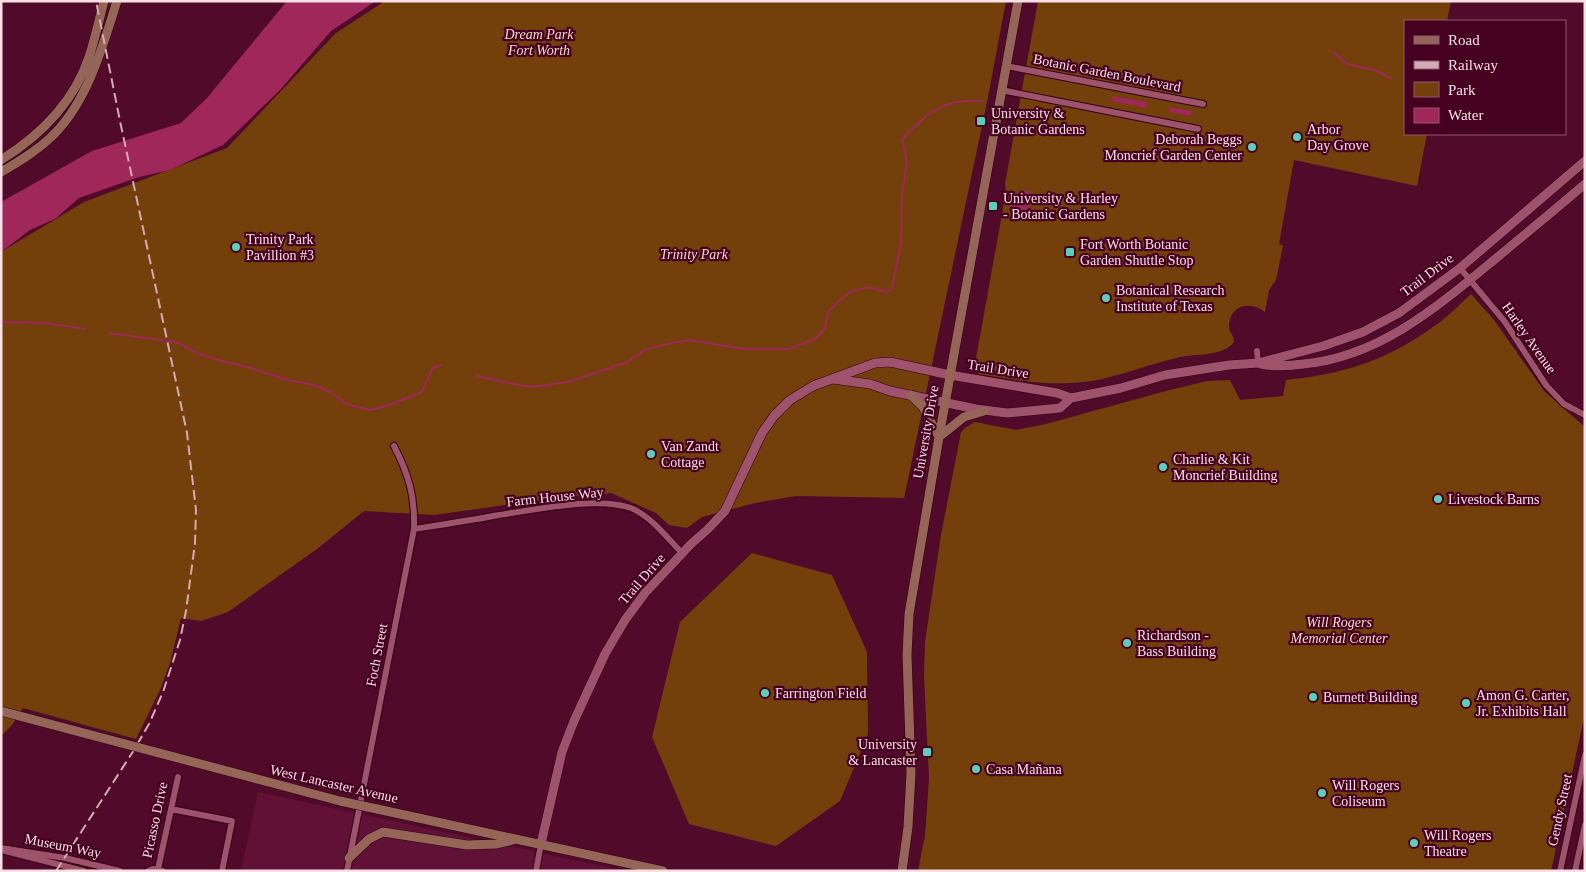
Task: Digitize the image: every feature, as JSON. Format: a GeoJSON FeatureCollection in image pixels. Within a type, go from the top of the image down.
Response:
{"type":"FeatureCollection","features":[{"type":"Feature","properties":{"kind":"main road"},"geometry":{"type":"LineString","coordinates":[[1,160],[35,136],[53,119],[69,98],[89,57],[104,1]]}},
{"type":"Feature","properties":{"kind":"main road"},"geometry":{"type":"LineString","coordinates":[[1,172],[50,138],[73,109],[102,47],[117,1]]}},
{"type":"Feature","properties":{"kind":"main road","name":"University Drive"},"geometry":{"type":"LineString","coordinates":[[902,871],[908,827],[911,773],[907,655],[910,614],[939,437],[1018,1]]}},
{"type":"Feature","properties":{"kind":"main road"},"geometry":{"type":"LineString","coordinates":[[911,395],[922,407],[939,437],[964,417],[984,410]]}},
{"type":"Feature","properties":{"kind":"main road","name":"West Lancaster Avenue"},"geometry":{"type":"LineString","coordinates":[[1,711],[340,802],[663,871]]}},
{"type":"Feature","properties":{"kind":"main road"},"geometry":{"type":"LineString","coordinates":[[349,858],[368,839],[383,832],[467,845],[497,844],[516,839]]}},
{"type":"Feature","properties":{"kind":"street","name":"Botanic Garden Boulevard"},"geometry":{"type":"LineString","coordinates":[[1006,66],[1203,104]]}},
{"type":"Feature","properties":{"kind":"street"},"geometry":{"type":"LineString","coordinates":[[1001,90],[1198,129]]}},
{"type":"Feature","properties":{"kind":"street","name":"Trail Drive"},"geometry":{"type":"LineString","coordinates":[[541,844],[562,752],[605,654],[624,620],[645,593],[682,553],[725,511],[762,433],[774,416],[790,400],[813,386],[875,362],[890,362],[950,375],[1057,393],[1071,398],[1121,388],[1181,372],[1258,363],[1323,346],[1363,332],[1399,313],[1460,268],[1585,161]]}},
{"type":"Feature","properties":{"kind":"street","name":"Trail Drive"},"geometry":{"type":"LineString","coordinates":[[1258,363],[1267,365],[1318,363],[1355,353],[1412,324],[1470,280],[1585,184]]}},
{"type":"Feature","properties":{"kind":"street","name":"Harley Avenue"},"geometry":{"type":"LineString","coordinates":[[1460,268],[1505,322],[1546,385],[1564,404],[1585,416]]}},
{"type":"Feature","properties":{"kind":"street"},"geometry":{"type":"LineString","coordinates":[[1257,351],[1258,363]]}},
{"type":"Feature","properties":{"kind":"street","name":"Trail Drive"},"geometry":{"type":"LineString","coordinates":[[833,378],[984,410],[1007,413],[1060,408],[1071,398]]}},
{"type":"Feature","properties":{"kind":"street","name":"Foch Street"},"geometry":{"type":"LineString","coordinates":[[347,871],[414,529],[414,501],[410,480],[394,446]]}},
{"type":"Feature","properties":{"kind":"street","name":"Farm House Way"},"geometry":{"type":"LineString","coordinates":[[414,529],[566,506],[614,504],[628,507],[638,512],[682,553]]}},
{"type":"Feature","properties":{"kind":"street","name":"Gendy Street"},"geometry":{"type":"LineString","coordinates":[[1560,871],[1585,755]]}},
{"type":"Feature","properties":{"kind":"street","name":"Picasso Drive"},"geometry":{"type":"LineString","coordinates":[[160,870],[178,777]]}},
{"type":"Feature","properties":{"kind":"street"},"geometry":{"type":"LineString","coordinates":[[171,809],[232,821],[222,871]]}},
{"type":"Feature","properties":{"kind":"street","name":"Gendy Street"},"geometry":{"type":"LineString","coordinates":[[1575,871],[1585,825]]}},
{"type":"Feature","properties":{"kind":"street"},"geometry":{"type":"LineString","coordinates":[[536,871],[541,844]]}},
{"type":"Feature","properties":{"kind":"street","name":"Museum Way"},"geometry":{"type":"LineString","coordinates":[[1,849],[84,871]]}},
{"type":"Feature","properties":{"kind":"street","name":"Museum Way"},"geometry":{"type":"LineString","coordinates":[[1,849],[65,858],[120,871]]}},
{"type":"Feature","properties":{"kind":"street"},"geometry":{"type":"LineString","coordinates":[[149,871],[160,870]]}},
{"type":"Feature","properties":{"kind":"shaded area"},"geometry":{"type":"Polygon","coordinates":[[[258,792],[625,871],[241,871],[258,792]]]}},
{"type":"Feature","properties":{"kind":"green space","name":"Trinity Park"},"geometry":{"type":"Polygon","coordinates":[[[385,1],[1006,1],[988,97],[904,498],[796,496],[755,503],[702,517],[687,528],[669,525],[656,513],[611,493],[541,500],[434,515],[364,511],[317,549],[228,612],[201,621],[181,618],[170,663],[160,690],[136,739],[23,708],[12,725],[1,736],[1,252],[84,202],[227,148],[336,33],[385,1]]]}},
{"type":"Feature","properties":{"kind":"green space"},"geometry":{"type":"Polygon","coordinates":[[[1038,1],[1451,1],[1447,20],[1404,20],[1404,135],[1427,135],[1417,186],[1294,160],[1279,244],[1283,246],[1276,280],[1269,290],[1265,312],[1254,306],[1243,306],[1234,312],[1229,326],[1234,342],[1224,350],[1209,354],[1180,357],[1112,377],[1087,382],[1040,382],[979,374],[975,370],[975,364],[1006,192],[1005,184],[1038,1]]]}},
{"type":"Feature","properties":{"kind":"green space","name":"Will Rogers Memorial Center"},"geometry":{"type":"Polygon","coordinates":[[[1471,294],[1494,320],[1544,391],[1585,427],[1585,713],[1551,871],[918,871],[925,836],[929,778],[924,676],[925,642],[941,535],[961,432],[975,422],[1016,430],[1046,424],[1207,381],[1230,380],[1240,400],[1283,396],[1286,380],[1345,370],[1398,349],[1416,339],[1448,316],[1471,294]]]}},
{"type":"Feature","properties":{"kind":"green space","name":"Farrington Field"},"geometry":{"type":"Polygon","coordinates":[[[752,553],[832,575],[867,652],[868,734],[840,801],[776,846],[689,824],[652,737],[680,622],[752,553]]]}},
{"type":"Feature","properties":{"kind":"water"},"geometry":{"type":"Polygon","coordinates":[[[287,1],[376,1],[331,31],[280,90],[223,145],[170,170],[139,177],[79,198],[55,219],[30,230],[1,252],[1,202],[92,151],[181,123],[207,98],[287,1]]]}},
{"type":"Feature","properties":{"kind":"water"},"geometry":{"type":"Polygon","coordinates":[[[1113,96],[1147,102],[1146,108],[1112,101],[1113,96]]]}},
{"type":"Feature","properties":{"kind":"water"},"geometry":{"type":"Polygon","coordinates":[[[1170,107],[1192,111],[1191,116],[1169,112],[1170,107]]]}},
{"type":"Feature","properties":{"kind":"water"},"geometry":{"type":"Polygon","coordinates":[[[1027,191],[1031,192],[1028,210],[1016,222],[1012,217],[1012,195],[1027,191]]]}},
{"type":"Feature","properties":{"kind":"waterway"},"geometry":{"type":"LineString","coordinates":[[1334,52],[1347,64],[1375,70],[1391,78]]}},
{"type":"Feature","properties":{"kind":"waterway"},"geometry":{"type":"LineString","coordinates":[[475,375],[531,387],[568,382],[627,362],[645,350],[689,340],[744,349],[789,349],[815,339],[825,328],[828,312],[852,291],[869,287],[887,292],[892,288],[901,243],[902,195],[907,162],[902,140],[919,122],[937,109],[958,102],[983,101]]}},
{"type":"Feature","properties":{"kind":"waterway"},"geometry":{"type":"LineString","coordinates":[[1,322],[45,323],[85,329]]}},
{"type":"Feature","properties":{"kind":"waterway"},"geometry":{"type":"LineString","coordinates":[[109,333],[176,342],[197,353],[221,361],[251,368],[287,380],[314,385],[333,393],[346,404],[370,410],[422,392],[433,368],[441,365]]}},
{"type":"Feature","properties":{"kind":"railway"},"geometry":{"type":"LineString","coordinates":[[56,871],[134,750],[149,724],[163,692],[180,640],[195,543],[196,510],[187,433],[96,1]]}},
{"type":"Feature","properties":{"kind":"place","name":"University & Botanic Gardens"},"geometry":{"type":"Point","coordinates":[981,121]}},
{"type":"Feature","properties":{"kind":"place","name":"Arbor Day Grove"},"geometry":{"type":"Point","coordinates":[1297,137]}},
{"type":"Feature","properties":{"kind":"place","name":"Deborah Beggs Moncrief Garden Center"},"geometry":{"type":"Point","coordinates":[1252,147]}},
{"type":"Feature","properties":{"kind":"place","name":"University & Harley - Botanic Gardens"},"geometry":{"type":"Point","coordinates":[993,206]}},
{"type":"Feature","properties":{"kind":"place","name":"Trinity Park Pavillion #3"},"geometry":{"type":"Point","coordinates":[236,247]}},
{"type":"Feature","properties":{"kind":"place","name":"Fort Worth Botanic Garden Shuttle Stop"},"geometry":{"type":"Point","coordinates":[1070,252]}},
{"type":"Feature","properties":{"kind":"place","name":"Botanical Research Institute of Texas"},"geometry":{"type":"Point","coordinates":[1106,298]}},
{"type":"Feature","properties":{"kind":"place","name":"Van Zandt Cottage"},"geometry":{"type":"Point","coordinates":[651,454]}},
{"type":"Feature","properties":{"kind":"place","name":"Charlie & Kit Moncrief Building"},"geometry":{"type":"Point","coordinates":[1163,467]}},
{"type":"Feature","properties":{"kind":"place","name":"Livestock Barns"},"geometry":{"type":"Point","coordinates":[1438,499]}},
{"type":"Feature","properties":{"kind":"place","name":"Richardson - Bass Building"},"geometry":{"type":"Point","coordinates":[1127,643]}},
{"type":"Feature","properties":{"kind":"place","name":"Farrington Field"},"geometry":{"type":"Point","coordinates":[765,693]}},
{"type":"Feature","properties":{"kind":"place","name":"Burnett Building"},"geometry":{"type":"Point","coordinates":[1313,697]}},
{"type":"Feature","properties":{"kind":"place","name":"Amon G. Carter, Jr. Exhibits Hall"},"geometry":{"type":"Point","coordinates":[1466,703]}},
{"type":"Feature","properties":{"kind":"place","name":"University & Lancaster"},"geometry":{"type":"Point","coordinates":[927,752]}},
{"type":"Feature","properties":{"kind":"place","name":"Casa Mañana"},"geometry":{"type":"Point","coordinates":[976,769]}},
{"type":"Feature","properties":{"kind":"place","name":"Will Rogers Coliseum"},"geometry":{"type":"Point","coordinates":[1322,793]}},
{"type":"Feature","properties":{"kind":"place","name":"Will Rogers Theatre"},"geometry":{"type":"Point","coordinates":[1414,843]}},
{"type":"Feature","properties":{"kind":"park label","name":"Dream Park Fort Worth"},"geometry":{"type":"Point","coordinates":[539,42]}}]}
